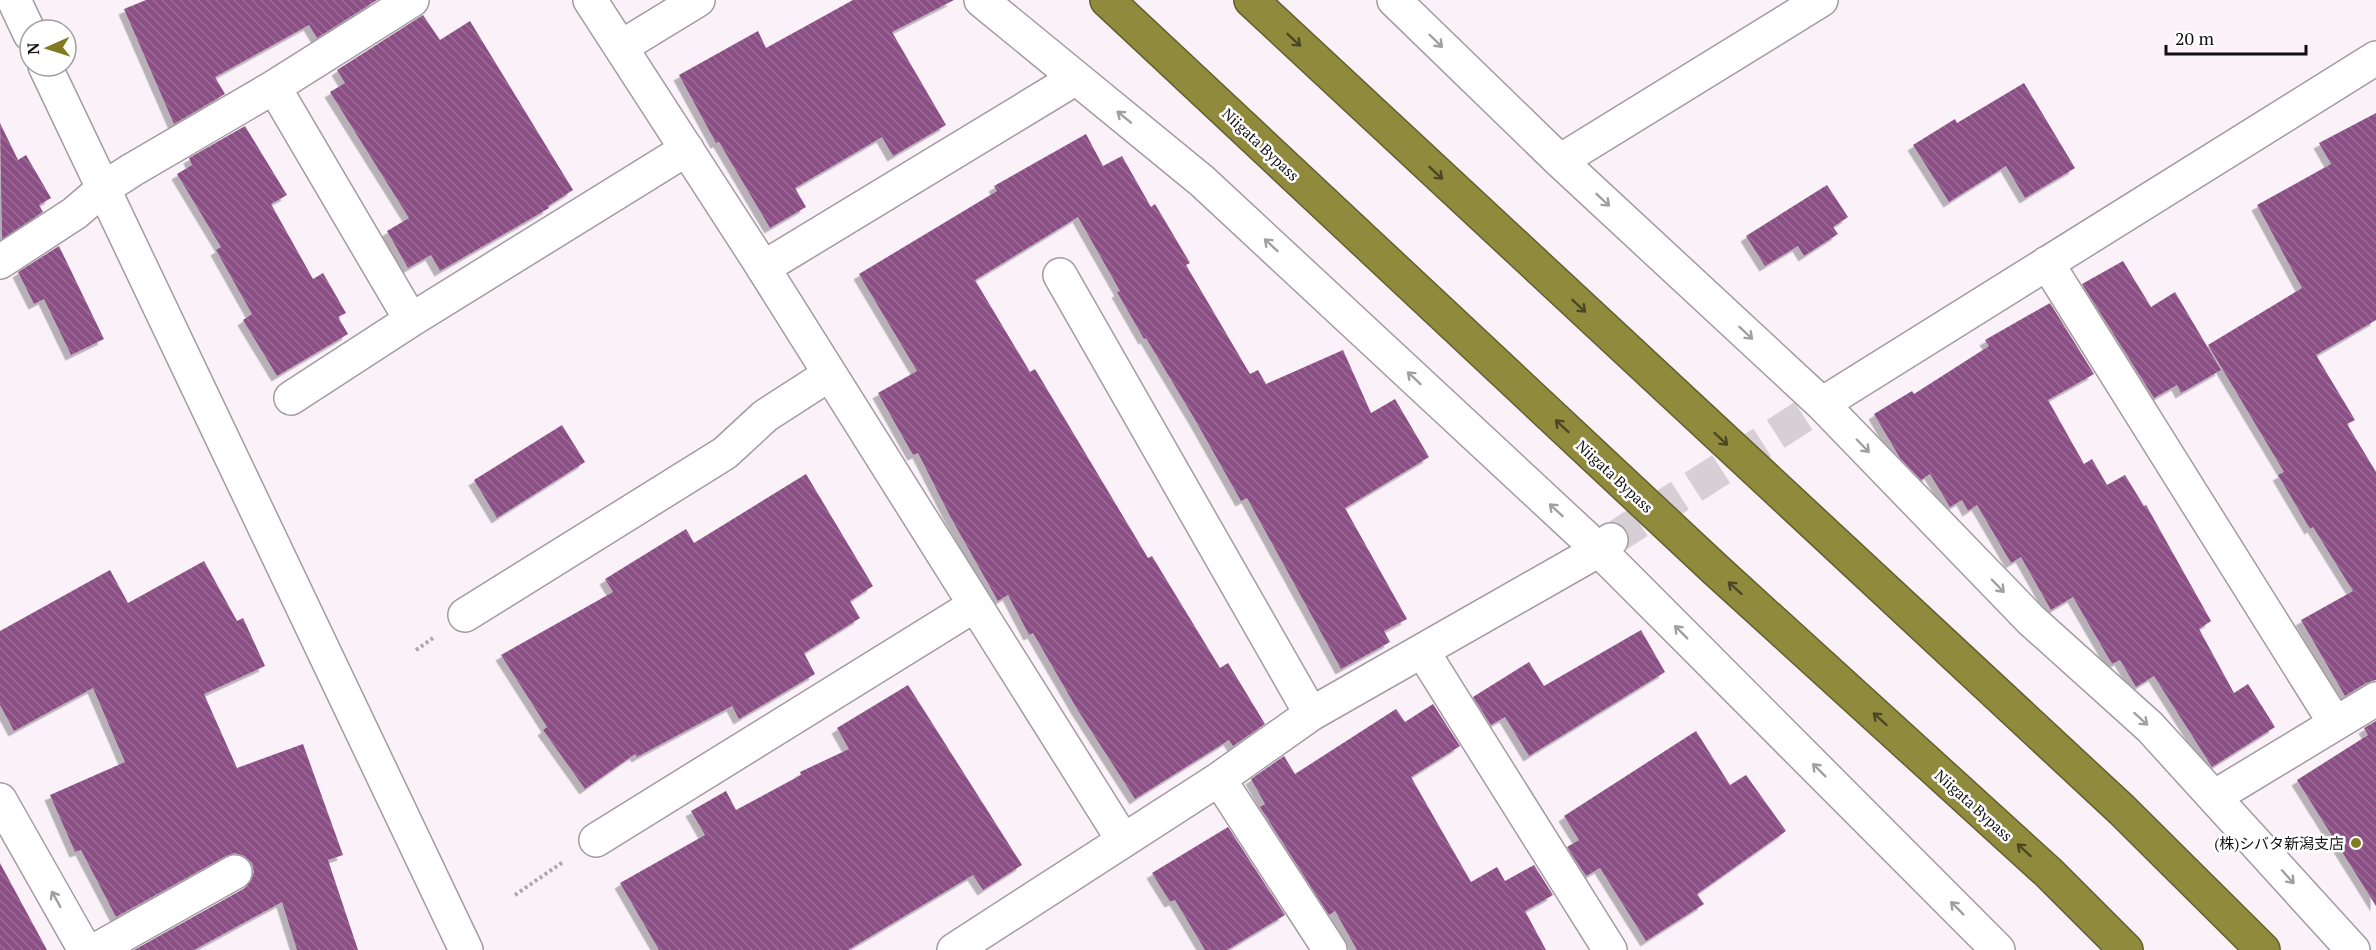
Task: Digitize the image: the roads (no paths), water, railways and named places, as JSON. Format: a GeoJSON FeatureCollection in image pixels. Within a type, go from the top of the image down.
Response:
{"type":"FeatureCollection","features":[{"type":"Feature","properties":{"kind":"highway","name":"Niigata Bypass"},"geometry":{"type":"LineString","coordinates":[[1107,0],[1716,570],[2049,873],[2126,950]]}},
{"type":"Feature","properties":{"kind":"highway"},"geometry":{"type":"LineString","coordinates":[[1251,0],[2122,810],[2263,950]]}},
{"type":"Feature","properties":{"kind":"highway"},"geometry":{"type":"LineString","coordinates":[[2049,873],[2110,950]]}},
{"type":"Feature","properties":{"kind":"street"},"geometry":{"type":"LineString","coordinates":[[14,0],[22,18]]}},
{"type":"Feature","properties":{"kind":"street"},"geometry":{"type":"LineString","coordinates":[[0,262],[75,213],[104,188],[274,87],[412,0]]}},
{"type":"Feature","properties":{"kind":"street"},"geometry":{"type":"LineString","coordinates":[[590,0],[763,268],[1123,840]]}},
{"type":"Feature","properties":{"kind":"street"},"geometry":{"type":"LineString","coordinates":[[621,47],[698,0]]}},
{"type":"Feature","properties":{"kind":"street"},"geometry":{"type":"LineString","coordinates":[[981,0],[1202,181],[1605,545],[1998,950]]}},
{"type":"Feature","properties":{"kind":"street"},"geometry":{"type":"LineString","coordinates":[[1394,0],[1560,160],[1822,404],[2031,620],[2150,727],[2353,950]]}},
{"type":"Feature","properties":{"kind":"street"},"geometry":{"type":"LineString","coordinates":[[1560,160],[1821,0]]}},
{"type":"Feature","properties":{"kind":"street"},"geometry":{"type":"LineString","coordinates":[[1822,404],[2376,58]]}},
{"type":"Feature","properties":{"kind":"street"},"geometry":{"type":"LineString","coordinates":[[51,78],[466,950]]}},
{"type":"Feature","properties":{"kind":"street"},"geometry":{"type":"LineString","coordinates":[[763,268],[1076,78]]}},
{"type":"Feature","properties":{"kind":"street"},"geometry":{"type":"LineString","coordinates":[[274,87],[411,320]]}},
{"type":"Feature","properties":{"kind":"street"},"geometry":{"type":"LineString","coordinates":[[291,398],[411,320],[687,149]]}},
{"type":"Feature","properties":{"kind":"street"},"geometry":{"type":"LineString","coordinates":[[2047,263],[2335,723]]}},
{"type":"Feature","properties":{"kind":"street"},"geometry":{"type":"LineString","coordinates":[[1060,274],[1311,714]]}},
{"type":"Feature","properties":{"kind":"street"},"geometry":{"type":"LineString","coordinates":[[465,615],[725,453],[765,416],[830,374]]}},
{"type":"Feature","properties":{"kind":"street"},"geometry":{"type":"LineString","coordinates":[[954,950],[1219,779],[1311,714],[1605,545]]}},
{"type":"Feature","properties":{"kind":"street"},"geometry":{"type":"LineString","coordinates":[[596,840],[975,605]]}},
{"type":"Feature","properties":{"kind":"street"},"geometry":{"type":"LineString","coordinates":[[1423,651],[1610,950]]}},
{"type":"Feature","properties":{"kind":"street"},"geometry":{"type":"LineString","coordinates":[[2214,797],[2376,699]]}},
{"type":"Feature","properties":{"kind":"street"},"geometry":{"type":"LineString","coordinates":[[1219,779],[1330,950]]}},
{"type":"Feature","properties":{"kind":"street"},"geometry":{"type":"LineString","coordinates":[[0,800],[85,950]]}},
{"type":"Feature","properties":{"kind":"street"},"geometry":{"type":"LineString","coordinates":[[96,950],[235,872]]}},
{"type":"Feature","properties":{"kind":"tunnel"},"geometry":{"type":"LineString","coordinates":[[1611,540],[1822,404]]}},
{"type":"Feature","properties":{"kind":"place","name":"(株)シバタ新潟支店"},"geometry":{"type":"Point","coordinates":[2356,843]}}]}
